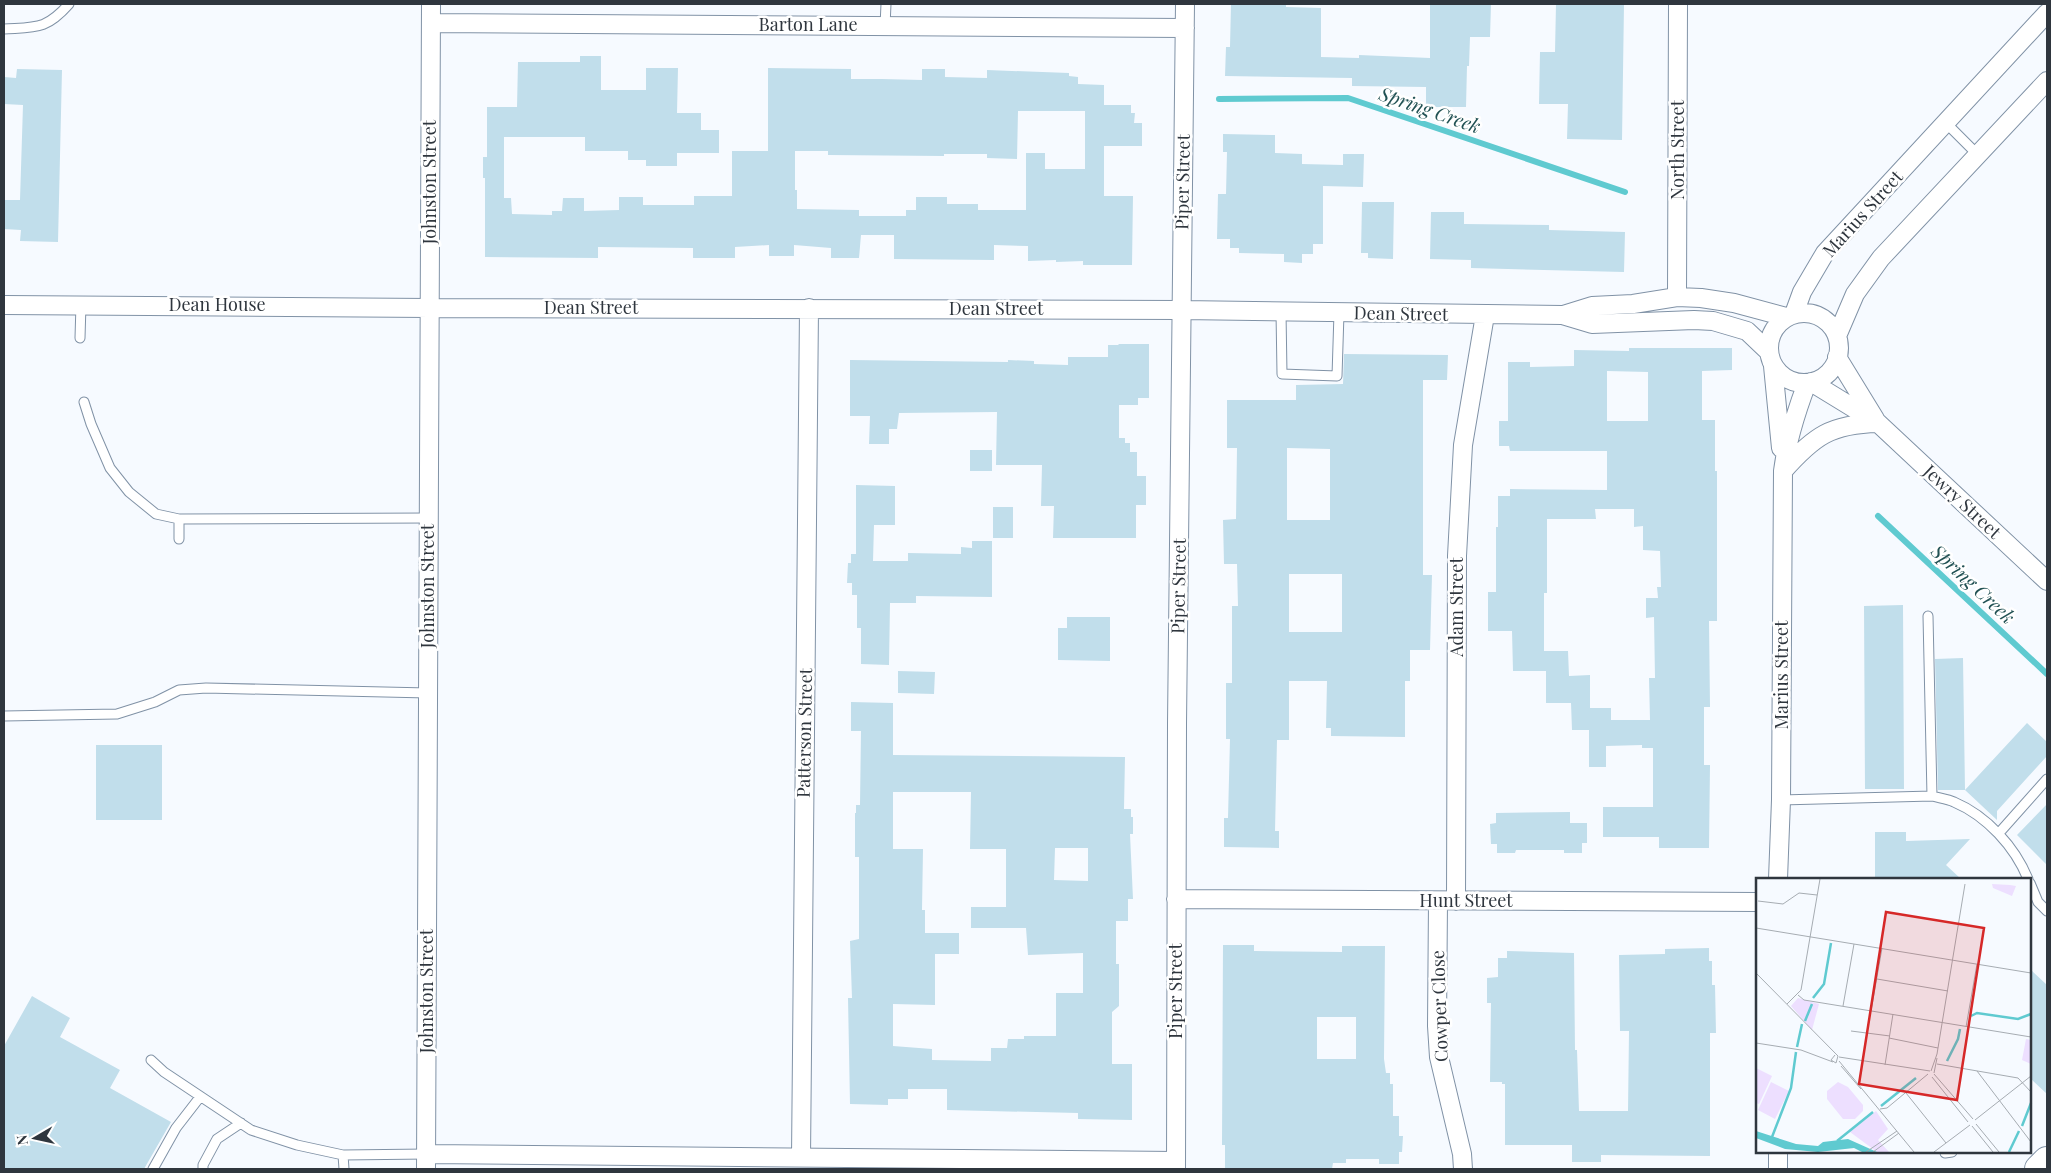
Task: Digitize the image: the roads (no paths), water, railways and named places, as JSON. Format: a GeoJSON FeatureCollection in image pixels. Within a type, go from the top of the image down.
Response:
{"type":"FeatureCollection","features":[{"type":"Feature","properties":{"kind":"main road"},"geometry":{"type":"LineString","coordinates":[[2039,1169],[2047,1161]]}},
{"type":"Feature","properties":{"kind":"street","name":"Johnston Street"},"geometry":{"type":"LineString","coordinates":[[426,1162],[431,4]]}},
{"type":"Feature","properties":{"kind":"street","name":"Piper Street"},"geometry":{"type":"LineString","coordinates":[[1176,1165],[1176,899],[1185,4]]}},
{"type":"Feature","properties":{"kind":"street","name":"North Street"},"geometry":{"type":"LineString","coordinates":[[1677,297],[1678,4]]}},
{"type":"Feature","properties":{"kind":"street","name":"Marius Street"},"geometry":{"type":"LineString","coordinates":[[1790,316],[1825,254],[2047,13]]}},
{"type":"Feature","properties":{"kind":"street","name":"Barton Lane"},"geometry":{"type":"LineString","coordinates":[[431,22],[1185,28]]}},
{"type":"Feature","properties":{"kind":"street"},"geometry":{"type":"LineString","coordinates":[[1837,336],[1855,294],[1867,276],[2047,81]]}},
{"type":"Feature","properties":{"kind":"street","name":"Dean Street"},"geometry":{"type":"LineString","coordinates":[[1562,316],[1592,306],[1633,304],[1677,297],[1701,298],[1734,303],[1790,316]]}},
{"type":"Feature","properties":{"kind":"street","name":"Dean House"},"geometry":{"type":"LineString","coordinates":[[4,305],[81,304],[430,308]]}},
{"type":"Feature","properties":{"kind":"street","name":"Dean Street"},"geometry":{"type":"LineString","coordinates":[[430,308],[1182,310],[1562,316],[1592,324],[1694,320],[1713,321],[1747,331],[1771,358]]}},
{"type":"Feature","properties":{"kind":"street","name":"Patterson Street"},"geometry":{"type":"LineString","coordinates":[[801,1158],[809,308]]}},
{"type":"Feature","properties":{"kind":"street"},"geometry":{"type":"LineString","coordinates":[[1804,312],[1815,314],[1824,319],[1837,336],[1839,347],[1837,357],[1828,374],[1809,383],[1797,383],[1788,380],[1779,374],[1771,358],[1772,332],[1778,324],[1790,316],[1804,312]]}},
{"type":"Feature","properties":{"kind":"street","name":"Adam Street"},"geometry":{"type":"LineString","coordinates":[[1456,901],[1457,556],[1463,445],[1485,315]]}},
{"type":"Feature","properties":{"kind":"street","name":"Jewry Street"},"geometry":{"type":"LineString","coordinates":[[1837,357],[1878,423]]}},
{"type":"Feature","properties":{"kind":"street","name":"Marius Street"},"geometry":{"type":"LineString","coordinates":[[1771,358],[1783,471],[1782,800],[1778,878]]}},
{"type":"Feature","properties":{"kind":"street","name":"Marius Street"},"geometry":{"type":"LineString","coordinates":[[1783,471],[1791,429],[1809,383]]}},
{"type":"Feature","properties":{"kind":"street","name":"Jewry Street"},"geometry":{"type":"LineString","coordinates":[[1809,383],[1878,423],[2047,581]]}},
{"type":"Feature","properties":{"kind":"street"},"geometry":{"type":"LineString","coordinates":[[1783,471],[1804,448],[1818,437],[1856,424],[1878,423]]}},
{"type":"Feature","properties":{"kind":"street","name":"Hunt Street"},"geometry":{"type":"LineString","coordinates":[[1176,899],[1756,902]]}},
{"type":"Feature","properties":{"kind":"street","name":"Cowper Close"},"geometry":{"type":"LineString","coordinates":[[1438,901],[1437,1026],[1439,1057],[1462,1154],[1463,1169]]}},
{"type":"Feature","properties":{"kind":"street"},"geometry":{"type":"LineString","coordinates":[[1778,1153],[1778,1169]]}},
{"type":"Feature","properties":{"kind":"street"},"geometry":{"type":"LineString","coordinates":[[426,1162],[801,1158],[1002,1164],[1176,1165]]}},
{"type":"Feature","properties":{"kind":"lane"},"geometry":{"type":"LineString","coordinates":[[4,28],[41,26],[69,4]]}},
{"type":"Feature","properties":{"kind":"lane"},"geometry":{"type":"LineString","coordinates":[[885,26],[886,4]]}},
{"type":"Feature","properties":{"kind":"lane"},"geometry":{"type":"LineString","coordinates":[[1945,122],[1978,155]]}},
{"type":"Feature","properties":{"kind":"lane"},"geometry":{"type":"LineString","coordinates":[[80,338],[81,304]]}},
{"type":"Feature","properties":{"kind":"lane"},"geometry":{"type":"LineString","coordinates":[[1281,312],[1282,374],[1337,376],[1339,313]]}},
{"type":"Feature","properties":{"kind":"lane"},"geometry":{"type":"LineString","coordinates":[[84,402],[90,424],[110,468],[129,492],[156,514],[179,519],[428,518]]}},
{"type":"Feature","properties":{"kind":"lane"},"geometry":{"type":"LineString","coordinates":[[179,519],[179,539]]}},
{"type":"Feature","properties":{"kind":"lane"},"geometry":{"type":"LineString","coordinates":[[1928,616],[1932,796]]}},
{"type":"Feature","properties":{"kind":"lane"},"geometry":{"type":"LineString","coordinates":[[4,716],[117,714],[155,702],[179,690],[188,689],[428,693]]}},
{"type":"Feature","properties":{"kind":"lane"},"geometry":{"type":"LineString","coordinates":[[1998,833],[2047,779]]}},
{"type":"Feature","properties":{"kind":"lane"},"geometry":{"type":"LineString","coordinates":[[1782,800],[1932,796],[1954,801],[1976,815],[1998,833],[2023,866],[2028,878]]}},
{"type":"Feature","properties":{"kind":"lane"},"geometry":{"type":"LineString","coordinates":[[2031,885],[2038,902],[2047,911]]}},
{"type":"Feature","properties":{"kind":"lane"},"geometry":{"type":"LineString","coordinates":[[151,1060],[164,1072],[251,1130],[298,1145],[343,1155],[426,1162]]}},
{"type":"Feature","properties":{"kind":"lane"},"geometry":{"type":"LineString","coordinates":[[153,1169],[176,1128],[200,1097]]}},
{"type":"Feature","properties":{"kind":"lane"},"geometry":{"type":"LineString","coordinates":[[203,1169],[203,1165],[217,1139],[241,1123]]}},
{"type":"Feature","properties":{"kind":"lane"},"geometry":{"type":"LineString","coordinates":[[343,1155],[344,1169]]}},
{"type":"Feature","properties":{"kind":"waterway","name":"Spring Creek"},"geometry":{"type":"LineString","coordinates":[[1219,99],[1348,98],[1625,192]]}},
{"type":"Feature","properties":{"kind":"waterway","name":"Spring Creek"},"geometry":{"type":"LineString","coordinates":[[1878,516],[2047,674]]}}]}
